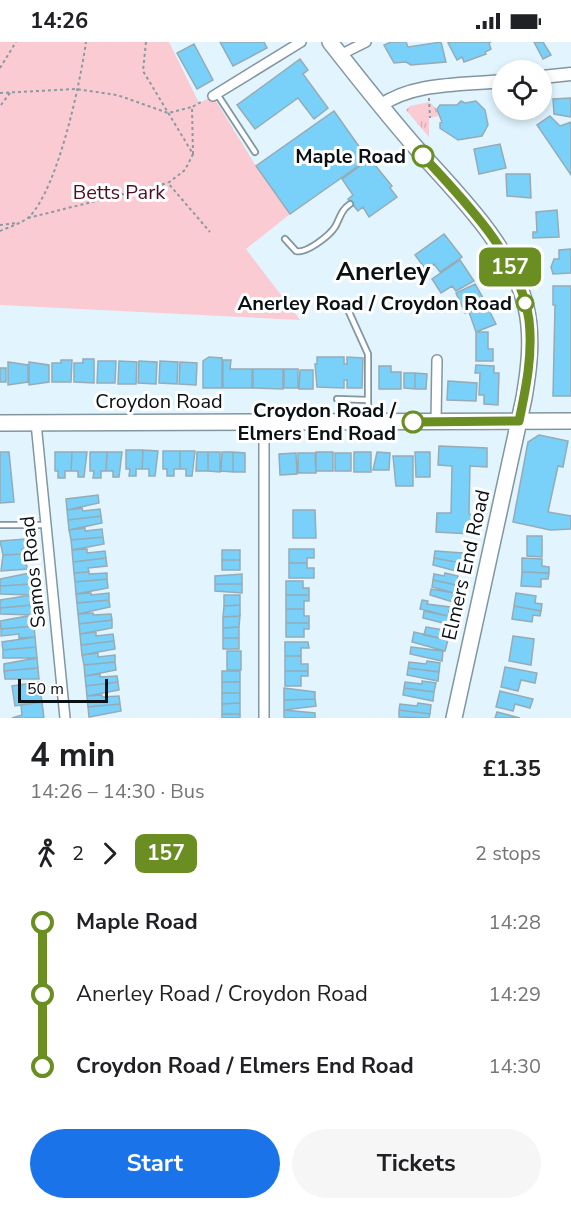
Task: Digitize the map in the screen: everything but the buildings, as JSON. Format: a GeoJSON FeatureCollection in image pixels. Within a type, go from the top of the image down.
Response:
{"type":"FeatureCollection","features":[{"type":"Feature","properties":{"kind":"main road","name":"Elmers End Road"},"geometry":{"type":"LineString","coordinates":[[330,42],[380,106],[472,212],[503,255],[518,283],[526,307],[530,334],[528,375],[454,718]]}},
{"type":"Feature","properties":{"kind":"main road","name":"Croydon Road"},"geometry":{"type":"LineString","coordinates":[[0,423],[571,420]]}},
{"type":"Feature","properties":{"kind":"street"},"geometry":{"type":"LineString","coordinates":[[215,95],[301,42]]}},
{"type":"Feature","properties":{"kind":"street"},"geometry":{"type":"LineString","coordinates":[[340,55],[366,42]]}},
{"type":"Feature","properties":{"kind":"street"},"geometry":{"type":"LineString","coordinates":[[552,76],[571,74]]}},
{"type":"Feature","properties":{"kind":"street"},"geometry":{"type":"LineString","coordinates":[[380,106],[395,96],[428,89],[492,82]]}},
{"type":"Feature","properties":{"kind":"street"},"geometry":{"type":"LineString","coordinates":[[436,422],[437,360]]}},
{"type":"Feature","properties":{"kind":"street"},"geometry":{"type":"LineString","coordinates":[[264,422],[264,718]]}},
{"type":"Feature","properties":{"kind":"street","name":"Samos Road"},"geometry":{"type":"LineString","coordinates":[[36,423],[65,718]]}},
{"type":"Feature","properties":{"kind":"lane"},"geometry":{"type":"LineString","coordinates":[[215,95],[255,152]]}},
{"type":"Feature","properties":{"kind":"lane"},"geometry":{"type":"LineString","coordinates":[[285,239],[296,251],[304,251],[334,229],[342,211],[350,204]]}},
{"type":"Feature","properties":{"kind":"lane"},"geometry":{"type":"LineString","coordinates":[[349,312],[368,354],[368,422]]}},
{"type":"Feature","properties":{"kind":"lane"},"geometry":{"type":"LineString","coordinates":[[338,399],[368,400]]}},
{"type":"Feature","properties":{"kind":"lane"},"geometry":{"type":"LineString","coordinates":[[0,525],[46,525]]}},
{"type":"Feature","properties":{"kind":"path"},"geometry":{"type":"LineString","coordinates":[[0,68],[16,42]]}},
{"type":"Feature","properties":{"kind":"path"},"geometry":{"type":"LineString","coordinates":[[28,218],[46,191],[56,167],[86,42]]}},
{"type":"Feature","properties":{"kind":"path"},"geometry":{"type":"LineString","coordinates":[[146,42],[143,71],[193,154]]}},
{"type":"Feature","properties":{"kind":"path"},"geometry":{"type":"LineString","coordinates":[[0,93],[76,89],[117,95],[168,113],[192,107],[215,95]]}},
{"type":"Feature","properties":{"kind":"path"},"geometry":{"type":"LineString","coordinates":[[428,89],[430,118]]}},
{"type":"Feature","properties":{"kind":"path"},"geometry":{"type":"LineString","coordinates":[[1,105],[10,93]]}},
{"type":"Feature","properties":{"kind":"path"},"geometry":{"type":"LineString","coordinates":[[0,231],[28,218],[168,183],[185,171],[193,154],[192,107]]}},
{"type":"Feature","properties":{"kind":"path"},"geometry":{"type":"LineString","coordinates":[[168,183],[210,232]]}},
{"type":"Feature","properties":{"kind":"path"},"geometry":{"type":"LineString","coordinates":[[0,225],[18,222]]}},
{"type":"Feature","properties":{"kind":"green space","name":"Betts Park"},"geometry":{"type":"Polygon","coordinates":[[[0,42],[169,42],[199,103],[213,96],[256,166],[290,214],[246,249],[300,320],[0,305],[0,42]]]}},
{"type":"Feature","properties":{"kind":"green space"},"geometry":{"type":"Polygon","coordinates":[[[429,102],[437,109],[439,116],[429,118],[429,137],[406,110],[410,106],[429,102]]]}},
{"type":"Feature","properties":{"kind":"bus line","name":"157"},"geometry":{"type":"LineString","coordinates":[[413,422],[519,421],[529,362],[529,321],[518,283],[511,268],[466,204],[423,156]]}},
{"type":"Feature","properties":{"kind":"place","name":"Maple Road"},"geometry":{"type":"Point","coordinates":[423,156]}},
{"type":"Feature","properties":{"kind":"place","name":"Anerley Road / Croydon Road"},"geometry":{"type":"Point","coordinates":[525,303]}},
{"type":"Feature","properties":{"kind":"place","name":"Croydon Road / Elmers End Road"},"geometry":{"type":"Point","coordinates":[413,422]}},
{"type":"Feature","properties":{"kind":"district","name":"Anerley"},"geometry":{"type":"Point","coordinates":[383,271]}}]}
